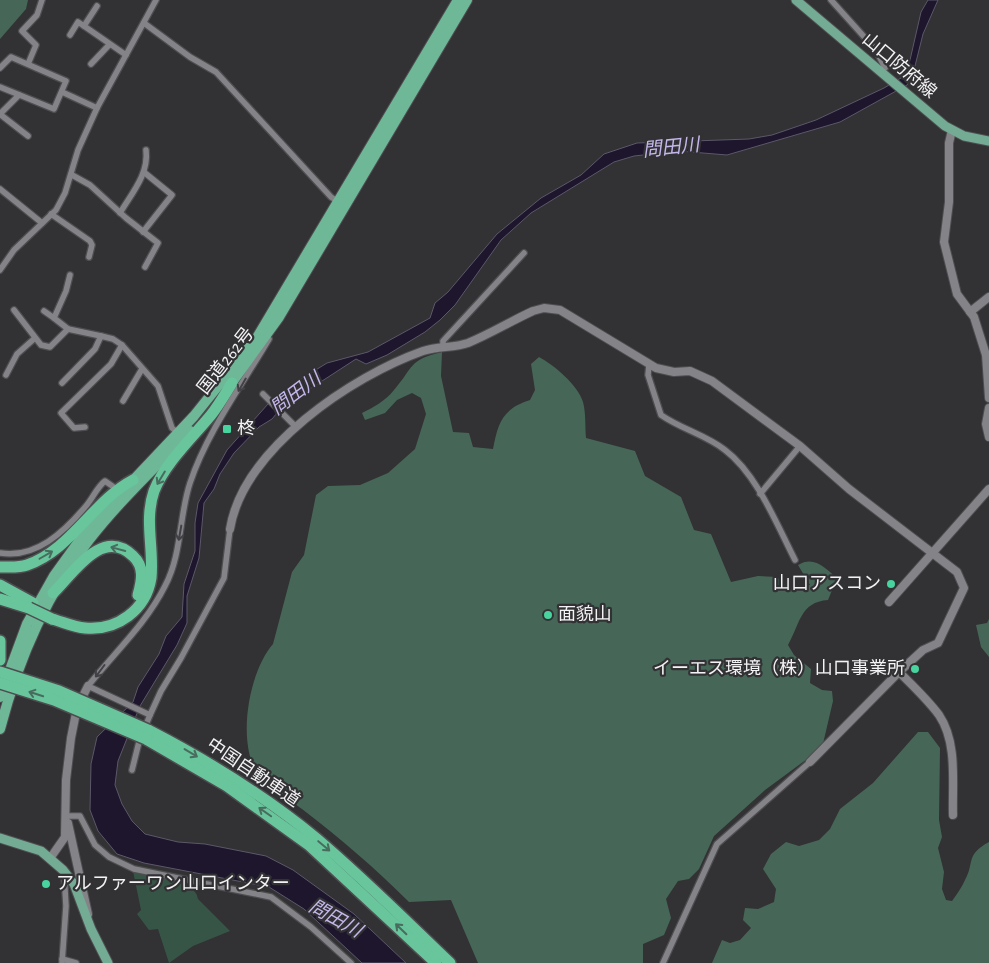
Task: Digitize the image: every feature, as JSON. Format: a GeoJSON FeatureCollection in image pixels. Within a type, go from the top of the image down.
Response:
{"type":"FeatureCollection","features":[{"type":"Feature","properties":{"kind":"highway","name":"国道262号"},"geometry":{"type":"LineString","coordinates":[[0,729],[20,663],[54,593],[89,540],[232,383],[269,332],[300,282],[341,203],[458,0]]}},
{"type":"Feature","properties":{"kind":"highway","name":"国道262号"},"geometry":{"type":"LineString","coordinates":[[133,480],[225,380],[258,336],[467,0]]}},
{"type":"Feature","properties":{"kind":"highway"},"geometry":{"type":"LineString","coordinates":[[0,585],[31,606],[85,628],[106,627],[128,617],[137,609],[145,596],[150,579],[149,519],[155,490],[163,474],[213,412],[232,383]]}},
{"type":"Feature","properties":{"kind":"highway"},"geometry":{"type":"LineString","coordinates":[[0,567],[27,565],[53,551],[118,491],[133,480]]}},
{"type":"Feature","properties":{"kind":"highway"},"geometry":{"type":"LineString","coordinates":[[0,697],[12,660],[40,600],[73,548],[118,491]]}},
{"type":"Feature","properties":{"kind":"highway"},"geometry":{"type":"LineString","coordinates":[[54,593],[87,556],[109,546],[122,548],[132,555],[142,571],[142,583],[138,596],[130,606],[114,618],[90,622],[54,616]]}},
{"type":"Feature","properties":{"kind":"highway"},"geometry":{"type":"LineString","coordinates":[[0,599],[31,606]]}},
{"type":"Feature","properties":{"kind":"highway"},"geometry":{"type":"LineString","coordinates":[[0,641],[0,660]]}},
{"type":"Feature","properties":{"kind":"highway","name":"中国自動車道"},"geometry":{"type":"LineString","coordinates":[[0,672],[59,691],[233,778],[316,838],[354,870],[450,963]]}},
{"type":"Feature","properties":{"kind":"highway","name":"中国自動車道"},"geometry":{"type":"LineString","coordinates":[[0,683],[147,734],[227,786],[293,833],[347,878],[436,963]]}},
{"type":"Feature","properties":{"kind":"main road","name":"山口防府線"},"geometry":{"type":"LineString","coordinates":[[796,0],[913,100],[952,130],[975,140],[989,142]]}},
{"type":"Feature","properties":{"kind":"main road"},"geometry":{"type":"LineString","coordinates":[[0,838],[41,851],[51,857],[63,870],[74,884],[91,929],[108,963]]}},
{"type":"Feature","properties":{"kind":"street"},"geometry":{"type":"LineString","coordinates":[[28,64],[36,45],[22,31],[37,15],[42,0]]}},
{"type":"Feature","properties":{"kind":"street"},"geometry":{"type":"LineString","coordinates":[[0,270],[14,250],[51,214],[66,193],[78,150],[97,108],[156,0]]}},
{"type":"Feature","properties":{"kind":"street"},"geometry":{"type":"LineString","coordinates":[[831,0],[876,50],[885,68],[881,72]]}},
{"type":"Feature","properties":{"kind":"street"},"geometry":{"type":"LineString","coordinates":[[84,26],[97,6]]}},
{"type":"Feature","properties":{"kind":"street"},"geometry":{"type":"LineString","coordinates":[[70,35],[78,22],[126,55]]}},
{"type":"Feature","properties":{"kind":"street"},"geometry":{"type":"LineString","coordinates":[[144,24],[190,57],[216,72],[341,203]]}},
{"type":"Feature","properties":{"kind":"street"},"geometry":{"type":"LineString","coordinates":[[91,64],[109,45]]}},
{"type":"Feature","properties":{"kind":"street"},"geometry":{"type":"LineString","coordinates":[[0,68],[7,58],[11,57],[66,81],[54,109],[0,87]]}},
{"type":"Feature","properties":{"kind":"street"},"geometry":{"type":"LineString","coordinates":[[62,92],[97,108]]}},
{"type":"Feature","properties":{"kind":"street"},"geometry":{"type":"LineString","coordinates":[[19,95],[1,114],[28,136]]}},
{"type":"Feature","properties":{"kind":"street"},"geometry":{"type":"LineString","coordinates":[[952,130],[949,142],[949,202],[944,242],[958,294],[976,324],[986,356],[989,398]]}},
{"type":"Feature","properties":{"kind":"street"},"geometry":{"type":"LineString","coordinates":[[120,213],[145,173],[148,162],[146,150]]}},
{"type":"Feature","properties":{"kind":"street"},"geometry":{"type":"LineString","coordinates":[[143,232],[172,195],[145,173]]}},
{"type":"Feature","properties":{"kind":"street"},"geometry":{"type":"LineString","coordinates":[[72,175],[90,185],[120,213],[158,242],[145,268]]}},
{"type":"Feature","properties":{"kind":"street"},"geometry":{"type":"LineString","coordinates":[[0,188],[42,223]]}},
{"type":"Feature","properties":{"kind":"street"},"geometry":{"type":"LineString","coordinates":[[51,214],[90,241],[92,245],[89,257]]}},
{"type":"Feature","properties":{"kind":"street"},"geometry":{"type":"LineString","coordinates":[[443,346],[443,340],[524,254]]}},
{"type":"Feature","properties":{"kind":"street"},"geometry":{"type":"LineString","coordinates":[[54,318],[66,291],[70,275]]}},
{"type":"Feature","properties":{"kind":"street"},"geometry":{"type":"LineString","coordinates":[[51,857],[65,837],[66,780],[77,708],[88,686],[146,617],[164,588],[176,558],[185,505],[194,473],[218,426],[300,282]]}},
{"type":"Feature","properties":{"kind":"street"},"geometry":{"type":"LineString","coordinates":[[970,312],[989,297]]}},
{"type":"Feature","properties":{"kind":"street"},"geometry":{"type":"LineString","coordinates":[[132,770],[148,714],[224,578],[230,530],[236,506],[251,478],[295,426],[328,401],[366,377],[422,352],[443,346],[468,343],[533,311],[553,308],[568,314],[650,365],[663,370],[690,371],[701,374],[800,446],[849,489],[957,572],[964,588],[938,643],[923,650],[810,762],[717,844],[664,963]]}},
{"type":"Feature","properties":{"kind":"street"},"geometry":{"type":"LineString","coordinates":[[14,310],[41,345],[50,347],[68,329]]}},
{"type":"Feature","properties":{"kind":"street"},"geometry":{"type":"LineString","coordinates":[[44,311],[68,329],[113,339],[122,345],[158,386],[172,428],[178,433]]}},
{"type":"Feature","properties":{"kind":"street"},"geometry":{"type":"LineString","coordinates":[[62,383],[95,350],[101,336]]}},
{"type":"Feature","properties":{"kind":"street"},"geometry":{"type":"LineString","coordinates":[[6,375],[17,354],[35,338]]}},
{"type":"Feature","properties":{"kind":"street"},"geometry":{"type":"LineString","coordinates":[[85,427],[74,428],[61,412],[111,364],[122,345]]}},
{"type":"Feature","properties":{"kind":"street"},"geometry":{"type":"LineString","coordinates":[[650,365],[648,375],[661,415],[725,450],[738,462],[760,494],[795,560]]}},
{"type":"Feature","properties":{"kind":"street"},"geometry":{"type":"LineString","coordinates":[[123,401],[142,369]]}},
{"type":"Feature","properties":{"kind":"street"},"geometry":{"type":"LineString","coordinates":[[264,395],[295,426]]}},
{"type":"Feature","properties":{"kind":"street"},"geometry":{"type":"LineString","coordinates":[[989,408],[986,424],[989,437]]}},
{"type":"Feature","properties":{"kind":"street"},"geometry":{"type":"LineString","coordinates":[[760,494],[800,446]]}},
{"type":"Feature","properties":{"kind":"street"},"geometry":{"type":"LineString","coordinates":[[0,553],[9,554],[34,550],[60,532],[86,507],[105,481],[109,482],[118,491]]}},
{"type":"Feature","properties":{"kind":"street"},"geometry":{"type":"LineString","coordinates":[[889,602],[989,489]]}},
{"type":"Feature","properties":{"kind":"street"},"geometry":{"type":"LineString","coordinates":[[899,672],[940,717],[948,735],[951,752],[953,815]]}},
{"type":"Feature","properties":{"kind":"street"},"geometry":{"type":"LineString","coordinates":[[88,686],[148,714]]}},
{"type":"Feature","properties":{"kind":"street"},"geometry":{"type":"LineString","coordinates":[[66,816],[91,929]]}},
{"type":"Feature","properties":{"kind":"street"},"geometry":{"type":"LineString","coordinates":[[66,816],[80,816],[95,846],[109,857],[134,869],[271,897],[311,926],[351,963]]}},
{"type":"Feature","properties":{"kind":"street"},"geometry":{"type":"LineString","coordinates":[[63,870],[66,906],[62,961],[76,963]]}},
{"type":"Feature","properties":{"kind":"street"},"geometry":{"type":"LineString","coordinates":[[66,906],[73,899],[84,911]]}},
{"type":"Feature","properties":{"kind":"green space"},"geometry":{"type":"Polygon","coordinates":[[[0,0],[28,0],[26,9],[0,39],[0,0]]]}},
{"type":"Feature","properties":{"kind":"green space"},"geometry":{"type":"Polygon","coordinates":[[[442,352],[441,376],[453,432],[469,433],[473,447],[493,449],[503,418],[513,408],[530,400],[535,390],[531,364],[539,357],[565,376],[576,389],[583,402],[585,411],[586,438],[635,451],[645,476],[681,497],[694,530],[711,534],[731,582],[758,576],[777,577],[788,588],[810,585],[798,565],[809,561],[819,564],[837,578],[828,600],[812,605],[802,615],[788,645],[794,655],[811,669],[810,683],[822,690],[832,691],[833,701],[822,748],[765,790],[714,836],[699,869],[689,879],[678,881],[666,899],[671,918],[664,935],[643,944],[643,963],[478,963],[451,900],[409,902],[330,831],[302,809],[267,786],[259,777],[252,763],[248,746],[247,728],[252,690],[257,672],[273,644],[292,572],[304,555],[316,495],[328,486],[360,485],[388,473],[415,449],[426,414],[421,398],[412,393],[397,400],[385,413],[365,420],[362,413],[387,397],[417,361],[442,352]]]}},
{"type":"Feature","properties":{"kind":"green space"},"geometry":{"type":"Polygon","coordinates":[[[989,619],[989,657],[981,647],[976,625],[987,623],[989,619]]]}},
{"type":"Feature","properties":{"kind":"green space"},"geometry":{"type":"Polygon","coordinates":[[[918,732],[928,732],[940,748],[939,820],[942,837],[938,848],[944,872],[942,889],[946,900],[952,901],[964,883],[973,855],[989,842],[989,963],[712,963],[722,940],[730,943],[740,940],[751,928],[743,920],[745,908],[758,909],[774,902],[776,889],[763,869],[771,854],[786,842],[799,846],[819,840],[830,829],[840,809],[873,783],[918,732]]]}},
{"type":"Feature","properties":{"kind":"green space"},"geometry":{"type":"Polygon","coordinates":[[[133,871],[171,878],[189,886],[195,892],[198,899],[230,931],[193,946],[169,963],[158,929],[149,930],[137,914],[141,910],[133,871]]]}},
{"type":"Feature","properties":{"kind":"water","name":"問田川"},"geometry":{"type":"Polygon","coordinates":[[[928,0],[938,0],[923,34],[912,78],[907,85],[840,122],[727,155],[679,151],[634,156],[614,162],[531,213],[501,240],[455,305],[425,332],[387,355],[366,364],[356,359],[282,407],[272,419],[259,427],[234,453],[204,503],[199,558],[187,596],[187,623],[177,645],[140,706],[118,761],[115,785],[122,804],[132,821],[145,834],[178,842],[205,844],[266,856],[293,870],[354,914],[406,963],[362,963],[304,909],[269,887],[144,863],[117,854],[98,831],[90,810],[91,764],[97,737],[133,702],[138,687],[159,654],[166,636],[182,617],[184,584],[195,551],[195,523],[198,503],[227,450],[268,404],[275,401],[288,387],[327,363],[368,352],[430,318],[435,303],[448,292],[497,234],[541,198],[581,175],[604,154],[637,143],[749,139],[772,135],[816,120],[901,78],[910,60],[921,12],[928,0]]]}},
{"type":"Feature","properties":{"kind":"place","name":"柊"},"geometry":{"type":"Point","coordinates":[227,429]}},
{"type":"Feature","properties":{"kind":"place","name":"山口アスコン"},"geometry":{"type":"Point","coordinates":[891,584]}},
{"type":"Feature","properties":{"kind":"place","name":"面貌山"},"geometry":{"type":"Point","coordinates":[548,615]}},
{"type":"Feature","properties":{"kind":"place","name":"イーエス環境（株）山口事業所"},"geometry":{"type":"Point","coordinates":[915,669]}},
{"type":"Feature","properties":{"kind":"place","name":"アルファーワン山口インター"},"geometry":{"type":"Point","coordinates":[46,884]}}]}
